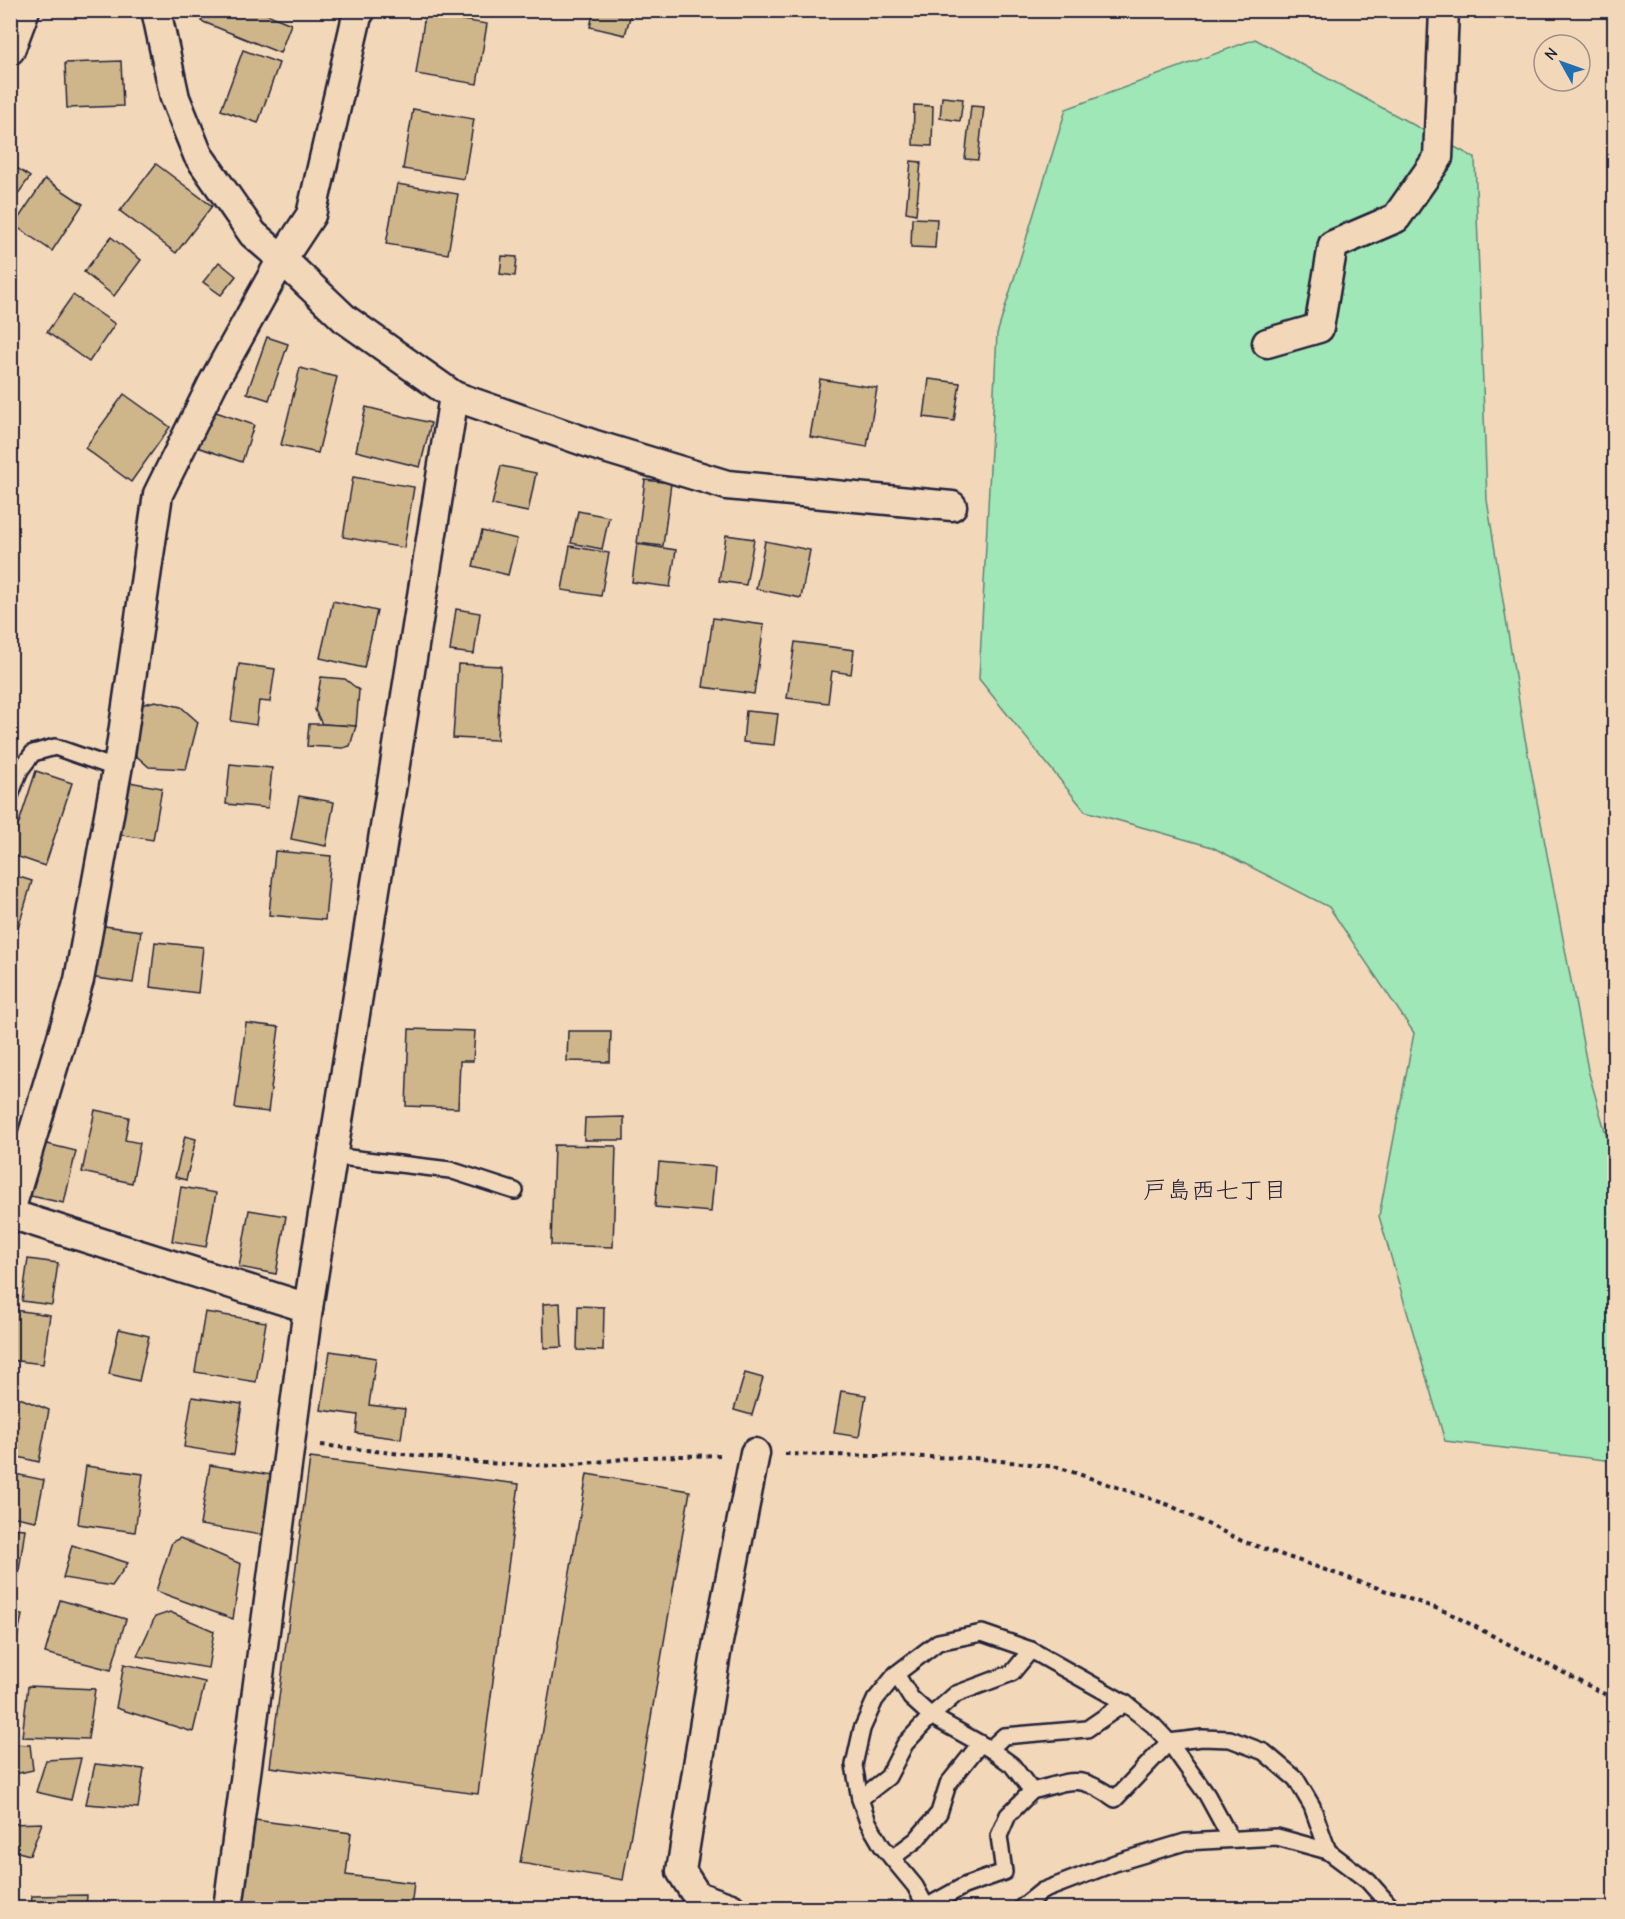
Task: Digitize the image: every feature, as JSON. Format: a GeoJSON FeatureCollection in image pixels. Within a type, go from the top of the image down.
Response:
{"type":"FeatureCollection","features":[{"type":"Feature","properties":{"kind":"street"},"geometry":{"type":"LineString","coordinates":[[10,50],[25,10]]}},
{"type":"Feature","properties":{"kind":"street"},"geometry":{"type":"LineString","coordinates":[[156,10],[175,98],[198,154],[253,234],[345,319],[454,396],[595,445],[727,485],[952,506]]}},
{"type":"Feature","properties":{"kind":"street"},"geometry":{"type":"LineString","coordinates":[[308,1308],[10,1212],[79,980],[118,769],[158,494],[213,383],[282,259],[311,215],[357,16],[361,10]]}},
{"type":"Feature","properties":{"kind":"street"},"geometry":{"type":"LineString","coordinates":[[1267,343],[1319,328],[1333,245],[1396,218],[1438,158],[1444,10]]}},
{"type":"Feature","properties":{"kind":"street"},"geometry":{"type":"LineString","coordinates":[[228,1908],[308,1308],[454,396]]}},
{"type":"Feature","properties":{"kind":"street"},"geometry":{"type":"LineString","coordinates":[[731,1908],[697,1896],[681,1871],[719,1636],[755,1453]]}},
{"type":"Feature","properties":{"kind":"lane"},"geometry":{"type":"LineString","coordinates":[[10,796],[20,770],[33,753],[55,747],[118,769]]}},
{"type":"Feature","properties":{"kind":"lane"},"geometry":{"type":"LineString","coordinates":[[332,1156],[450,1170],[515,1191]]}},
{"type":"Feature","properties":{"kind":"lane"},"geometry":{"type":"LineString","coordinates":[[1231,1839],[1207,1795],[1169,1742],[1153,1725],[1125,1703],[1031,1650],[982,1633],[938,1642],[896,1674],[875,1700],[862,1729],[854,1765],[860,1799],[868,1822],[882,1846],[915,1886],[926,1908],[964,1886],[1004,1872],[999,1836],[1008,1815],[1032,1791],[1077,1780],[1098,1786],[1115,1798],[1169,1742],[1202,1738],[1230,1739],[1263,1752],[1296,1779],[1312,1806],[1328,1851]]}},
{"type":"Feature","properties":{"kind":"lane"},"geometry":{"type":"LineString","coordinates":[[860,1799],[888,1777],[906,1744],[931,1716],[956,1694],[1012,1673],[1031,1650]]}},
{"type":"Feature","properties":{"kind":"lane"},"geometry":{"type":"LineString","coordinates":[[896,1674],[911,1698],[931,1716],[985,1746],[1012,1766],[1032,1791]]}},
{"type":"Feature","properties":{"kind":"lane"},"geometry":{"type":"LineString","coordinates":[[892,1858],[916,1840],[939,1813],[948,1784],[985,1746],[1004,1736],[1087,1729],[1125,1703]]}},
{"type":"Feature","properties":{"kind":"lane"},"geometry":{"type":"LineString","coordinates":[[1021,1908],[1042,1891],[1115,1863],[1185,1842],[1277,1837],[1328,1851],[1368,1881],[1392,1908]]}},
{"type":"Feature","properties":{"kind":"path"},"geometry":{"type":"LineString","coordinates":[[290,1442],[484,1463],[558,1466],[643,1457],[755,1453],[973,1458],[1058,1467],[1168,1505],[1242,1541],[1447,1612],[1614,1699]]}},
{"type":"Feature","properties":{"kind":"green space"},"geometry":{"type":"Polygon","coordinates":[[[1255,39],[1475,158],[1487,500],[1524,733],[1588,1070],[1614,1163],[1613,1461],[1445,1441],[1379,1216],[1414,1033],[1329,907],[1212,847],[1085,811],[979,679],[997,334],[1066,109],[1255,39]]]}},
{"type":"Feature","properties":{"kind":"building"},"geometry":{"type":"Polygon","coordinates":[[[205,10],[257,10],[291,24],[280,53],[201,21],[205,10]]]}},
{"type":"Feature","properties":{"kind":"building"},"geometry":{"type":"Polygon","coordinates":[[[594,10],[632,10],[625,35],[590,27],[594,10]]]}},
{"type":"Feature","properties":{"kind":"building"},"geometry":{"type":"Polygon","coordinates":[[[425,14],[487,24],[477,84],[416,74],[425,14]]]}},
{"type":"Feature","properties":{"kind":"building"},"geometry":{"type":"Polygon","coordinates":[[[243,50],[279,63],[258,123],[221,110],[243,50]]]}},
{"type":"Feature","properties":{"kind":"building"},"geometry":{"type":"Polygon","coordinates":[[[121,61],[123,106],[67,108],[65,63],[121,61]]]}},
{"type":"Feature","properties":{"kind":"building"},"geometry":{"type":"Polygon","coordinates":[[[942,97],[963,99],[960,121],[940,118],[942,97]]]}},
{"type":"Feature","properties":{"kind":"building"},"geometry":{"type":"Polygon","coordinates":[[[914,105],[933,106],[932,146],[913,145],[914,105]]]}},
{"type":"Feature","properties":{"kind":"building"},"geometry":{"type":"Polygon","coordinates":[[[971,106],[984,107],[978,160],[965,159],[971,106]]]}},
{"type":"Feature","properties":{"kind":"building"},"geometry":{"type":"Polygon","coordinates":[[[413,109],[474,119],[464,179],[403,169],[413,109]]]}},
{"type":"Feature","properties":{"kind":"building"},"geometry":{"type":"Polygon","coordinates":[[[911,161],[921,162],[916,214],[906,212],[911,161]]]}},
{"type":"Feature","properties":{"kind":"building"},"geometry":{"type":"Polygon","coordinates":[[[10,163],[30,177],[10,205],[10,163]]]}},
{"type":"Feature","properties":{"kind":"building"},"geometry":{"type":"Polygon","coordinates":[[[156,164],[212,206],[176,253],[120,211],[156,164]]]}},
{"type":"Feature","properties":{"kind":"building"},"geometry":{"type":"Polygon","coordinates":[[[45,179],[83,204],[52,251],[14,225],[45,179]]]}},
{"type":"Feature","properties":{"kind":"building"},"geometry":{"type":"Polygon","coordinates":[[[397,184],[458,194],[448,254],[386,244],[397,184]]]}},
{"type":"Feature","properties":{"kind":"building"},"geometry":{"type":"Polygon","coordinates":[[[912,218],[937,219],[935,248],[911,247],[912,218]]]}},
{"type":"Feature","properties":{"kind":"building"},"geometry":{"type":"Polygon","coordinates":[[[111,237],[141,260],[114,296],[84,272],[111,237]]]}},
{"type":"Feature","properties":{"kind":"building"},"geometry":{"type":"Polygon","coordinates":[[[502,256],[517,257],[515,276],[500,274],[502,256]]]}},
{"type":"Feature","properties":{"kind":"building"},"geometry":{"type":"Polygon","coordinates":[[[219,262],[236,276],[221,295],[203,282],[219,262]]]}},
{"type":"Feature","properties":{"kind":"building"},"geometry":{"type":"Polygon","coordinates":[[[73,295],[115,324],[89,362],[47,332],[73,295]]]}},
{"type":"Feature","properties":{"kind":"building"},"geometry":{"type":"Polygon","coordinates":[[[267,337],[288,344],[269,400],[247,393],[267,337]]]}},
{"type":"Feature","properties":{"kind":"building"},"geometry":{"type":"Polygon","coordinates":[[[300,368],[337,377],[318,453],[281,445],[300,368]]]}},
{"type":"Feature","properties":{"kind":"building"},"geometry":{"type":"Polygon","coordinates":[[[820,379],[877,388],[867,447],[810,437],[820,379]]]}},
{"type":"Feature","properties":{"kind":"building"},"geometry":{"type":"Polygon","coordinates":[[[929,379],[960,383],[954,421],[924,417],[929,379]]]}},
{"type":"Feature","properties":{"kind":"building"},"geometry":{"type":"Polygon","coordinates":[[[124,394],[170,427],[131,482],[85,448],[124,394]]]}},
{"type":"Feature","properties":{"kind":"building"},"geometry":{"type":"Polygon","coordinates":[[[366,407],[431,423],[420,467],[356,451],[366,407]]]}},
{"type":"Feature","properties":{"kind":"building"},"geometry":{"type":"Polygon","coordinates":[[[210,410],[254,425],[242,462],[197,447],[210,410]]]}},
{"type":"Feature","properties":{"kind":"building"},"geometry":{"type":"Polygon","coordinates":[[[501,466],[536,473],[528,512],[492,505],[501,466]]]}},
{"type":"Feature","properties":{"kind":"building"},"geometry":{"type":"Polygon","coordinates":[[[353,477],[414,487],[404,548],[343,537],[353,477]]]}},
{"type":"Feature","properties":{"kind":"building"},"geometry":{"type":"Polygon","coordinates":[[[645,480],[671,483],[663,546],[637,543],[645,480]]]}},
{"type":"Feature","properties":{"kind":"building"},"geometry":{"type":"Polygon","coordinates":[[[578,511],[609,517],[602,549],[571,543],[578,511]]]}},
{"type":"Feature","properties":{"kind":"building"},"geometry":{"type":"Polygon","coordinates":[[[482,531],[517,539],[508,575],[473,566],[482,531]]]}},
{"type":"Feature","properties":{"kind":"building"},"geometry":{"type":"Polygon","coordinates":[[[726,535],[754,539],[746,585],[719,581],[726,535]]]}},
{"type":"Feature","properties":{"kind":"building"},"geometry":{"type":"Polygon","coordinates":[[[765,541],[810,550],[801,598],[756,589],[765,541]]]}},
{"type":"Feature","properties":{"kind":"building"},"geometry":{"type":"Polygon","coordinates":[[[637,544],[676,550],[670,587],[632,582],[637,544]]]}},
{"type":"Feature","properties":{"kind":"building"},"geometry":{"type":"Polygon","coordinates":[[[570,546],[609,553],[601,596],[562,590],[570,546]]]}},
{"type":"Feature","properties":{"kind":"building"},"geometry":{"type":"Polygon","coordinates":[[[333,601],[377,611],[364,668],[320,658],[333,601]]]}},
{"type":"Feature","properties":{"kind":"building"},"geometry":{"type":"Polygon","coordinates":[[[456,609],[480,613],[474,654],[450,651],[456,609]]]}},
{"type":"Feature","properties":{"kind":"building"},"geometry":{"type":"Polygon","coordinates":[[[713,618],[764,625],[754,694],[703,687],[713,618]]]}},
{"type":"Feature","properties":{"kind":"building"},"geometry":{"type":"Polygon","coordinates":[[[795,642],[854,650],[851,674],[832,671],[828,703],[787,698],[795,642]]]}},
{"type":"Feature","properties":{"kind":"building"},"geometry":{"type":"Polygon","coordinates":[[[239,664],[275,669],[270,702],[259,701],[256,725],[231,721],[239,664]]]}},
{"type":"Feature","properties":{"kind":"building"},"geometry":{"type":"Polygon","coordinates":[[[458,664],[501,666],[497,740],[453,738],[458,664]]]}},
{"type":"Feature","properties":{"kind":"building"},"geometry":{"type":"Polygon","coordinates":[[[321,677],[345,679],[359,690],[356,726],[322,724],[315,710],[321,677]]]}},
{"type":"Feature","properties":{"kind":"building"},"geometry":{"type":"Polygon","coordinates":[[[155,701],[181,707],[198,722],[186,769],[149,767],[133,753],[141,705],[155,701]]]}},
{"type":"Feature","properties":{"kind":"building"},"geometry":{"type":"Polygon","coordinates":[[[746,711],[778,714],[774,745],[743,742],[746,711]]]}},
{"type":"Feature","properties":{"kind":"building"},"geometry":{"type":"Polygon","coordinates":[[[309,724],[356,726],[350,746],[343,748],[307,746],[309,724]]]}},
{"type":"Feature","properties":{"kind":"building"},"geometry":{"type":"Polygon","coordinates":[[[230,764],[272,768],[268,808],[226,804],[230,764]]]}},
{"type":"Feature","properties":{"kind":"building"},"geometry":{"type":"Polygon","coordinates":[[[36,771],[72,783],[45,866],[10,854],[36,771]]]}},
{"type":"Feature","properties":{"kind":"building"},"geometry":{"type":"Polygon","coordinates":[[[124,781],[162,788],[153,840],[115,834],[124,781]]]}},
{"type":"Feature","properties":{"kind":"building"},"geometry":{"type":"Polygon","coordinates":[[[299,796],[334,802],[326,846],[291,839],[299,796]]]}},
{"type":"Feature","properties":{"kind":"building"},"geometry":{"type":"Polygon","coordinates":[[[275,851],[331,856],[325,920],[269,915],[275,851]]]}},
{"type":"Feature","properties":{"kind":"building"},"geometry":{"type":"Polygon","coordinates":[[[10,874],[32,881],[12,949],[10,948],[10,874]]]}},
{"type":"Feature","properties":{"kind":"building"},"geometry":{"type":"Polygon","coordinates":[[[97,925],[141,931],[133,983],[89,977],[97,925]]]}},
{"type":"Feature","properties":{"kind":"building"},"geometry":{"type":"Polygon","coordinates":[[[155,942],[203,947],[198,993],[150,987],[155,942]]]}},
{"type":"Feature","properties":{"kind":"building"},"geometry":{"type":"Polygon","coordinates":[[[246,1023],[279,1027],[268,1112],[235,1108],[246,1023]]]}},
{"type":"Feature","properties":{"kind":"building"},"geometry":{"type":"Polygon","coordinates":[[[409,1029],[475,1031],[473,1061],[460,1061],[458,1108],[406,1106],[409,1029]]]}},
{"type":"Feature","properties":{"kind":"building"},"geometry":{"type":"Polygon","coordinates":[[[568,1031],[611,1031],[610,1062],[567,1061],[568,1031]]]}},
{"type":"Feature","properties":{"kind":"building"},"geometry":{"type":"Polygon","coordinates":[[[95,1110],[129,1117],[125,1140],[140,1143],[132,1183],[82,1172],[95,1110]]]}},
{"type":"Feature","properties":{"kind":"building"},"geometry":{"type":"Polygon","coordinates":[[[624,1117],[624,1140],[584,1140],[585,1118],[624,1117]]]}},
{"type":"Feature","properties":{"kind":"building"},"geometry":{"type":"Polygon","coordinates":[[[185,1136],[196,1139],[186,1180],[175,1177],[185,1136]]]}},
{"type":"Feature","properties":{"kind":"building"},"geometry":{"type":"Polygon","coordinates":[[[39,1142],[76,1151],[64,1203],[26,1195],[39,1142]]]}},
{"type":"Feature","properties":{"kind":"building"},"geometry":{"type":"Polygon","coordinates":[[[554,1145],[616,1146],[613,1247],[551,1245],[554,1145]]]}},
{"type":"Feature","properties":{"kind":"building"},"geometry":{"type":"Polygon","coordinates":[[[659,1162],[715,1167],[711,1212],[655,1207],[659,1162]]]}},
{"type":"Feature","properties":{"kind":"building"},"geometry":{"type":"Polygon","coordinates":[[[181,1187],[216,1193],[206,1247],[172,1241],[181,1187]]]}},
{"type":"Feature","properties":{"kind":"building"},"geometry":{"type":"Polygon","coordinates":[[[249,1210],[286,1216],[276,1274],[239,1267],[249,1210]]]}},
{"type":"Feature","properties":{"kind":"building"},"geometry":{"type":"Polygon","coordinates":[[[28,1259],[58,1263],[52,1305],[22,1301],[28,1259]]]}},
{"type":"Feature","properties":{"kind":"building"},"geometry":{"type":"Polygon","coordinates":[[[560,1303],[562,1347],[544,1348],[543,1304],[560,1303]]]}},
{"type":"Feature","properties":{"kind":"building"},"geometry":{"type":"Polygon","coordinates":[[[578,1306],[604,1307],[603,1351],[577,1350],[578,1306]]]}},
{"type":"Feature","properties":{"kind":"building"},"geometry":{"type":"Polygon","coordinates":[[[14,1310],[50,1315],[43,1364],[10,1360],[10,1336],[14,1310]]]}},
{"type":"Feature","properties":{"kind":"building"},"geometry":{"type":"Polygon","coordinates":[[[205,1312],[266,1322],[256,1382],[195,1372],[205,1312]]]}},
{"type":"Feature","properties":{"kind":"building"},"geometry":{"type":"Polygon","coordinates":[[[119,1329],[149,1336],[139,1381],[109,1374],[119,1329]]]}},
{"type":"Feature","properties":{"kind":"building"},"geometry":{"type":"Polygon","coordinates":[[[330,1351],[376,1358],[369,1405],[405,1409],[401,1439],[356,1433],[358,1415],[321,1410],[330,1351]]]}},
{"type":"Feature","properties":{"kind":"building"},"geometry":{"type":"Polygon","coordinates":[[[745,1373],[763,1378],[752,1415],[734,1410],[745,1373]]]}},
{"type":"Feature","properties":{"kind":"building"},"geometry":{"type":"Polygon","coordinates":[[[841,1391],[866,1395],[859,1437],[834,1433],[841,1391]]]}},
{"type":"Feature","properties":{"kind":"building"},"geometry":{"type":"Polygon","coordinates":[[[10,1394],[49,1410],[39,1462],[10,1455],[10,1394]]]}},
{"type":"Feature","properties":{"kind":"building"},"geometry":{"type":"Polygon","coordinates":[[[192,1397],[242,1404],[234,1455],[184,1447],[192,1397]]]}},
{"type":"Feature","properties":{"kind":"building"},"geometry":{"type":"Polygon","coordinates":[[[310,1458],[519,1484],[478,1794],[270,1767],[310,1458]]]}},
{"type":"Feature","properties":{"kind":"building"},"geometry":{"type":"Polygon","coordinates":[[[210,1465],[272,1475],[261,1535],[200,1525],[210,1465]]]}},
{"type":"Feature","properties":{"kind":"building"},"geometry":{"type":"Polygon","coordinates":[[[86,1466],[143,1474],[135,1532],[78,1524],[86,1466]]]}},
{"type":"Feature","properties":{"kind":"building"},"geometry":{"type":"Polygon","coordinates":[[[10,1473],[44,1480],[36,1521],[10,1516],[10,1473]]]}},
{"type":"Feature","properties":{"kind":"building"},"geometry":{"type":"Polygon","coordinates":[[[587,1474],[690,1491],[623,1880],[520,1863],[587,1474]]]}},
{"type":"Feature","properties":{"kind":"building"},"geometry":{"type":"Polygon","coordinates":[[[10,1528],[25,1529],[18,1578],[10,1577],[10,1528]]]}},
{"type":"Feature","properties":{"kind":"building"},"geometry":{"type":"Polygon","coordinates":[[[180,1538],[241,1564],[233,1619],[156,1591],[172,1542],[180,1538]]]}},
{"type":"Feature","properties":{"kind":"building"},"geometry":{"type":"Polygon","coordinates":[[[72,1545],[128,1563],[112,1586],[63,1578],[72,1545]]]}},
{"type":"Feature","properties":{"kind":"building"},"geometry":{"type":"Polygon","coordinates":[[[60,1600],[126,1619],[111,1670],[45,1653],[60,1600]]]}},
{"type":"Feature","properties":{"kind":"building"},"geometry":{"type":"Polygon","coordinates":[[[170,1612],[214,1631],[208,1668],[137,1656],[155,1617],[170,1612]]]}},
{"type":"Feature","properties":{"kind":"building"},"geometry":{"type":"Polygon","coordinates":[[[10,1613],[22,1615],[11,1668],[10,1668],[10,1613]]]}},
{"type":"Feature","properties":{"kind":"building"},"geometry":{"type":"Polygon","coordinates":[[[124,1664],[205,1682],[193,1732],[116,1708],[124,1664]]]}},
{"type":"Feature","properties":{"kind":"building"},"geometry":{"type":"Polygon","coordinates":[[[28,1686],[95,1689],[88,1739],[22,1737],[28,1686]]]}},
{"type":"Feature","properties":{"kind":"building"},"geometry":{"type":"Polygon","coordinates":[[[10,1744],[30,1745],[33,1770],[15,1774],[10,1795],[10,1744]]]}},
{"type":"Feature","properties":{"kind":"building"},"geometry":{"type":"Polygon","coordinates":[[[81,1758],[71,1800],[36,1792],[46,1760],[81,1758]]]}},
{"type":"Feature","properties":{"kind":"building"},"geometry":{"type":"Polygon","coordinates":[[[95,1764],[144,1769],[138,1808],[86,1804],[95,1764]]]}},
{"type":"Feature","properties":{"kind":"building"},"geometry":{"type":"Polygon","coordinates":[[[255,1820],[351,1833],[346,1875],[414,1883],[411,1908],[243,1908],[255,1820]]]}},
{"type":"Feature","properties":{"kind":"building"},"geometry":{"type":"Polygon","coordinates":[[[42,1823],[30,1855],[10,1850],[10,1824],[42,1823]]]}},
{"type":"Feature","properties":{"kind":"building"},"geometry":{"type":"Polygon","coordinates":[[[87,1895],[86,1908],[31,1908],[32,1896],[87,1895]]]}},
{"type":"Feature","properties":{"kind":"district","name":"戸島西七丁目"},"geometry":{"type":"Point","coordinates":[1215,1190]}}]}
